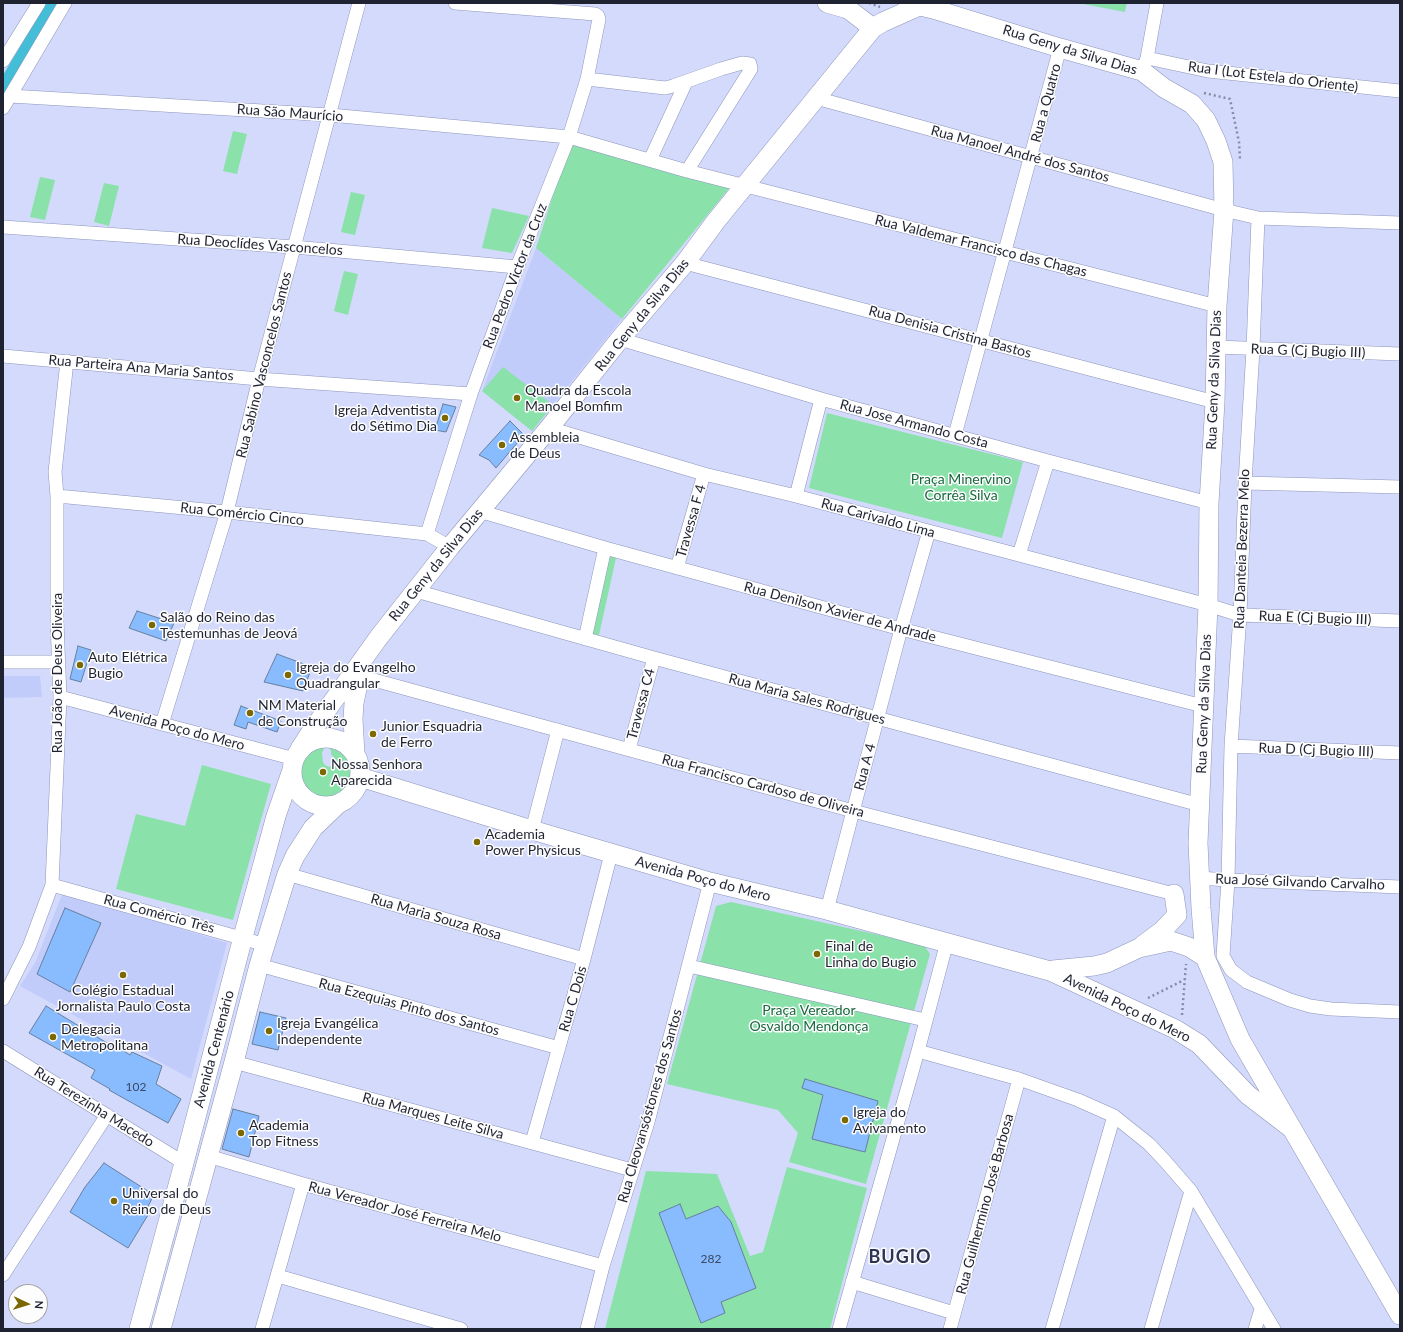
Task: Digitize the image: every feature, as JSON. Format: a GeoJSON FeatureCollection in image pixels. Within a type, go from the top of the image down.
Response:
{"type":"FeatureCollection","features":[{"type":"Feature","properties":{"kind":"main road"},"geometry":{"type":"LineString","coordinates":[[827,3],[848,9],[873,28]]}},
{"type":"Feature","properties":{"kind":"main road","name":"Rua Geny da Silva Dias"},"geometry":{"type":"LineString","coordinates":[[296,760],[311,732],[450,547],[685,263],[716,221],[873,28],[882,22],[923,5],[1060,48],[1144,65],[1164,88],[1192,104],[1206,120],[1216,141],[1223,162],[1224,210],[1217,306],[1215,402],[1209,503],[1208,605],[1198,843],[1205,957]]}},
{"type":"Feature","properties":{"kind":"main road","name":"Rua Geny da Silva Dias"},"geometry":{"type":"LineString","coordinates":[[355,754],[353,719],[358,670]]}},
{"type":"Feature","properties":{"kind":"main road"},"geometry":{"type":"LineString","coordinates":[[329,738],[348,746],[355,754],[360,767],[360,777],[352,794],[345,801],[336,806],[325,807],[314,805],[304,799],[297,791],[293,781],[296,760],[309,743],[318,739],[329,738]]}},
{"type":"Feature","properties":{"kind":"main road","name":"Avenida Centenário"},"geometry":{"type":"LineString","coordinates":[[139,1329],[276,816],[296,760]]}},
{"type":"Feature","properties":{"kind":"main road","name":"Avenida Poço do Mero"},"geometry":{"type":"LineString","coordinates":[[360,777],[611,854],[710,882],[827,910],[1050,970],[1174,1029],[1200,1044],[1248,1095],[1291,1128]]}},
{"type":"Feature","properties":{"kind":"main road","name":"Avenida Centenário"},"geometry":{"type":"LineString","coordinates":[[161,1329],[259,966],[287,874],[295,856],[313,828],[336,806]]}},
{"type":"Feature","properties":{"kind":"main road"},"geometry":{"type":"LineString","coordinates":[[1139,948],[1162,931],[1177,915],[1174,894]]}},
{"type":"Feature","properties":{"kind":"main road","name":"Avenida Poço do Mero"},"geometry":{"type":"LineString","coordinates":[[1050,970],[1094,966],[1139,948],[1171,941],[1189,947],[1205,957],[1240,1039],[1400,1315]]}},
{"type":"Feature","properties":{"kind":"main road"},"geometry":{"type":"LineString","coordinates":[[209,1068],[232,1068]]}},
{"type":"Feature","properties":{"kind":"street"},"geometry":{"type":"LineString","coordinates":[[3,61],[39,3]]}},
{"type":"Feature","properties":{"kind":"street"},"geometry":{"type":"LineString","coordinates":[[3,108],[65,3]]}},
{"type":"Feature","properties":{"kind":"street","name":"Rua Sabino Vasconcelos Santos"},"geometry":{"type":"LineString","coordinates":[[162,724],[227,512],[259,379],[359,3]]}},
{"type":"Feature","properties":{"kind":"street","name":"Rua Pedro Victor da Cruz"},"geometry":{"type":"LineString","coordinates":[[427,534],[471,394],[517,267],[569,137],[587,79],[598,17],[595,14],[455,3]]}},
{"type":"Feature","properties":{"kind":"street"},"geometry":{"type":"LineString","coordinates":[[1144,65],[1157,3]]}},
{"type":"Feature","properties":{"kind":"street","name":"Rua a Quatro"},"geometry":{"type":"LineString","coordinates":[[955,435],[1060,48]]}},
{"type":"Feature","properties":{"kind":"street"},"geometry":{"type":"LineString","coordinates":[[587,79],[661,88],[686,82],[721,69],[742,64],[750,64],[751,69],[687,171]]}},
{"type":"Feature","properties":{"kind":"street","name":"Rua I (Lot Estela do Oriente)"},"geometry":{"type":"LineString","coordinates":[[1144,65],[1400,91]]}},
{"type":"Feature","properties":{"kind":"street"},"geometry":{"type":"LineString","coordinates":[[650,160],[686,82]]}},
{"type":"Feature","properties":{"kind":"street","name":"Rua São Maurício"},"geometry":{"type":"LineString","coordinates":[[10,96],[330,115],[569,137],[650,160]]}},
{"type":"Feature","properties":{"kind":"street","name":"Rua Manoel André dos Santos"},"geometry":{"type":"LineString","coordinates":[[816,98],[1258,218],[1400,223]]}},
{"type":"Feature","properties":{"kind":"street","name":"Rua Valdemar Francisco das Chagas"},"geometry":{"type":"LineString","coordinates":[[650,160],[687,171],[1217,306]]}},
{"type":"Feature","properties":{"kind":"street","name":"Rua Danteia Bezerra Melo"},"geometry":{"type":"LineString","coordinates":[[1223,956],[1228,880],[1232,746],[1240,614],[1258,218]]}},
{"type":"Feature","properties":{"kind":"street","name":"Rua Deoclídes Vasconcelos"},"geometry":{"type":"LineString","coordinates":[[3,227],[294,247],[517,267]]}},
{"type":"Feature","properties":{"kind":"street","name":"Rua Denisia Cristina Bastos"},"geometry":{"type":"LineString","coordinates":[[685,263],[1215,402]]}},
{"type":"Feature","properties":{"kind":"street","name":"Rua Jose Armando Costa"},"geometry":{"type":"LineString","coordinates":[[620,340],[821,399],[1209,503]]}},
{"type":"Feature","properties":{"kind":"street","name":"Rua G (Cj Bugio III)"},"geometry":{"type":"LineString","coordinates":[[1216,347],[1400,354]]}},
{"type":"Feature","properties":{"kind":"street","name":"Rua Parteira Ana Maria Santos"},"geometry":{"type":"LineString","coordinates":[[3,356],[259,379],[471,394]]}},
{"type":"Feature","properties":{"kind":"street","name":"Rua João de Deus Oliveira"},"geometry":{"type":"LineString","coordinates":[[3,999],[29,947],[52,885],[60,697],[57,622],[57,496],[55,472],[67,361]]}},
{"type":"Feature","properties":{"kind":"street"},"geometry":{"type":"LineString","coordinates":[[796,496],[821,399]]}},
{"type":"Feature","properties":{"kind":"street","name":"Rua Carivaldo Lima"},"geometry":{"type":"LineString","coordinates":[[549,428],[704,474],[796,496],[1208,605]]}},
{"type":"Feature","properties":{"kind":"street"},"geometry":{"type":"LineString","coordinates":[[1020,555],[1048,461]]}},
{"type":"Feature","properties":{"kind":"street","name":"Travessa F 4"},"geometry":{"type":"LineString","coordinates":[[677,568],[704,474]]}},
{"type":"Feature","properties":{"kind":"street"},"geometry":{"type":"LineString","coordinates":[[1245,482],[1400,487]]}},
{"type":"Feature","properties":{"kind":"street","name":"Rua Comércio Cinco"},"geometry":{"type":"LineString","coordinates":[[57,496],[227,512],[427,534]]}},
{"type":"Feature","properties":{"kind":"street","name":"Rua Denilson Xavier de Andrade"},"geometry":{"type":"LineString","coordinates":[[479,511],[605,548],[901,629],[1203,706]]}},
{"type":"Feature","properties":{"kind":"street","name":"Rua A 4"},"geometry":{"type":"LineString","coordinates":[[827,910],[928,531]]}},
{"type":"Feature","properties":{"kind":"street"},"geometry":{"type":"LineString","coordinates":[[427,534],[450,547]]}},
{"type":"Feature","properties":{"kind":"street"},"geometry":{"type":"LineString","coordinates":[[585,639],[605,548]]}},
{"type":"Feature","properties":{"kind":"street","name":"Rua Maria Sales Rodrigues"},"geometry":{"type":"LineString","coordinates":[[416,591],[654,658],[1200,805]]}},
{"type":"Feature","properties":{"kind":"street","name":"Rua E (Cj Bugio III)"},"geometry":{"type":"LineString","coordinates":[[1208,605],[1240,614],[1400,621]]}},
{"type":"Feature","properties":{"kind":"street","name":"Travessa C4"},"geometry":{"type":"LineString","coordinates":[[629,749],[654,658]]}},
{"type":"Feature","properties":{"kind":"street"},"geometry":{"type":"LineString","coordinates":[[3,662],[58,662]]}},
{"type":"Feature","properties":{"kind":"street","name":"Rua Francisco Cardoso de Oliveira"},"geometry":{"type":"LineString","coordinates":[[358,670],[558,730],[853,811],[1174,894]]}},
{"type":"Feature","properties":{"kind":"street","name":"Avenida Poço do Mero"},"geometry":{"type":"LineString","coordinates":[[60,697],[296,760]]}},
{"type":"Feature","properties":{"kind":"street"},"geometry":{"type":"LineString","coordinates":[[532,830],[558,730]]}},
{"type":"Feature","properties":{"kind":"street","name":"Rua D (Cj Bugio III)"},"geometry":{"type":"LineString","coordinates":[[1232,746],[1400,753]]}},
{"type":"Feature","properties":{"kind":"street","name":"Rua C Dois"},"geometry":{"type":"LineString","coordinates":[[532,1142],[584,959],[611,854]]}},
{"type":"Feature","properties":{"kind":"street","name":"Rua Maria Souza Rosa"},"geometry":{"type":"LineString","coordinates":[[287,874],[584,959]]}},
{"type":"Feature","properties":{"kind":"street","name":"Rua José Gilvando Carvalho"},"geometry":{"type":"LineString","coordinates":[[1199,878],[1400,887]]}},
{"type":"Feature","properties":{"kind":"street","name":"Rua Cleovansóstones dos Santos"},"geometry":{"type":"LineString","coordinates":[[587,1329],[603,1266],[648,1122],[710,882]]}},
{"type":"Feature","properties":{"kind":"street","name":"Rua Comércio Três"},"geometry":{"type":"LineString","coordinates":[[52,885],[266,944]]}},
{"type":"Feature","properties":{"kind":"street"},"geometry":{"type":"LineString","coordinates":[[840,1329],[947,942]]}},
{"type":"Feature","properties":{"kind":"street"},"geometry":{"type":"LineString","coordinates":[[1205,957],[1223,956],[1231,970],[1247,982],[1290,1000],[1310,1006],[1331,1009],[1400,1012]]}},
{"type":"Feature","properties":{"kind":"street","name":"Rua Ezequias Pinto dos Santos"},"geometry":{"type":"LineString","coordinates":[[259,966],[559,1048]]}},
{"type":"Feature","properties":{"kind":"street"},"geometry":{"type":"LineString","coordinates":[[689,966],[925,1020]]}},
{"type":"Feature","properties":{"kind":"street","name":"Rua Terezinha Macedo"},"geometry":{"type":"LineString","coordinates":[[3,1051],[184,1163]]}},
{"type":"Feature","properties":{"kind":"street"},"geometry":{"type":"LineString","coordinates":[[918,1051],[1019,1079],[1078,1100],[1114,1116],[1149,1144],[1190,1191],[1274,1329]]}},
{"type":"Feature","properties":{"kind":"street","name":"Rua Marques Leite Silva"},"geometry":{"type":"LineString","coordinates":[[232,1068],[532,1142],[632,1170]]}},
{"type":"Feature","properties":{"kind":"street","name":"Rua Guilhermino José Barbosa"},"geometry":{"type":"LineString","coordinates":[[950,1329],[1019,1079]]}},
{"type":"Feature","properties":{"kind":"street"},"geometry":{"type":"LineString","coordinates":[[3,1274],[107,1115]]}},
{"type":"Feature","properties":{"kind":"street"},"geometry":{"type":"LineString","coordinates":[[1052,1329],[1114,1116]]}},
{"type":"Feature","properties":{"kind":"street","name":"Rua Vereador José Ferreira Melo"},"geometry":{"type":"LineString","coordinates":[[208,1156],[303,1184],[603,1266]]}},
{"type":"Feature","properties":{"kind":"street"},"geometry":{"type":"LineString","coordinates":[[262,1329],[303,1184]]}},
{"type":"Feature","properties":{"kind":"street"},"geometry":{"type":"LineString","coordinates":[[1151,1329],[1190,1191]]}},
{"type":"Feature","properties":{"kind":"street"},"geometry":{"type":"LineString","coordinates":[[278,1276],[461,1329]]}},
{"type":"Feature","properties":{"kind":"street"},"geometry":{"type":"LineString","coordinates":[[852,1282],[954,1313]]}},
{"type":"Feature","properties":{"kind":"street"},"geometry":{"type":"LineString","coordinates":[[1255,1329],[1261,1309]]}},
{"type":"Feature","properties":{"kind":"path"},"geometry":{"type":"LineString","coordinates":[[1142,1001],[1185,980]]}},
{"type":"Feature","properties":{"kind":"shaded area"},"geometry":{"type":"Polygon","coordinates":[[[536,248],[622,319],[532,431],[482,391],[536,248]]]}},
{"type":"Feature","properties":{"kind":"shaded area"},"geometry":{"type":"Polygon","coordinates":[[[4,676],[40,676],[42,697],[3,698],[4,676]]]}},
{"type":"Feature","properties":{"kind":"shaded area","name":"Colégio Estadual Jornalista Paulo Costa"},"geometry":{"type":"Polygon","coordinates":[[[63,892],[227,943],[191,1079],[20,986],[35,963],[63,892]]]}},
{"type":"Feature","properties":{"kind":"green space"},"geometry":{"type":"Polygon","coordinates":[[[1078,3],[1127,3],[1125,12],[1078,3]]]}},
{"type":"Feature","properties":{"kind":"green space"},"geometry":{"type":"Polygon","coordinates":[[[233,131],[247,134],[237,174],[223,171],[233,131]]]}},
{"type":"Feature","properties":{"kind":"green space"},"geometry":{"type":"Polygon","coordinates":[[[573,134],[731,186],[622,319],[536,248],[573,134]]]}},
{"type":"Feature","properties":{"kind":"green space"},"geometry":{"type":"Polygon","coordinates":[[[40,177],[55,180],[45,220],[30,217],[40,177]]]}},
{"type":"Feature","properties":{"kind":"green space"},"geometry":{"type":"Polygon","coordinates":[[[104,183],[119,186],[109,226],[94,222],[104,183]]]}},
{"type":"Feature","properties":{"kind":"green space"},"geometry":{"type":"Polygon","coordinates":[[[351,192],[365,195],[355,235],[341,232],[351,192]]]}},
{"type":"Feature","properties":{"kind":"green space"},"geometry":{"type":"Polygon","coordinates":[[[492,208],[529,216],[512,253],[482,248],[492,208]]]}},
{"type":"Feature","properties":{"kind":"green space"},"geometry":{"type":"Polygon","coordinates":[[[344,271],[358,274],[348,315],[334,311],[344,271]]]}},
{"type":"Feature","properties":{"kind":"green space","name":"Quadra da Escola Manoel Bomfim"},"geometry":{"type":"Polygon","coordinates":[[[503,367],[553,405],[532,431],[482,391],[503,367]]]}},
{"type":"Feature","properties":{"kind":"green space","name":"Praça Minervino Corrêa Silva"},"geometry":{"type":"Polygon","coordinates":[[[827,413],[1023,462],[1002,538],[809,488],[827,413]]]}},
{"type":"Feature","properties":{"kind":"green space"},"geometry":{"type":"Polygon","coordinates":[[[609,553],[616,558],[599,635],[592,634],[609,553]]]}},
{"type":"Feature","properties":{"kind":"green space"},"geometry":{"type":"Polygon","coordinates":[[[333,745],[347,752],[353,761],[356,777],[354,784],[348,793],[339,799],[327,801],[318,799],[308,791],[302,782],[301,772],[304,760],[316,748],[323,746],[333,745]],[[325,746],[322,753],[323,762],[329,767],[334,763],[335,759],[331,754],[329,747],[325,746]]]}},
{"type":"Feature","properties":{"kind":"green space"},"geometry":{"type":"Polygon","coordinates":[[[202,765],[271,784],[233,920],[116,889],[136,814],[185,826],[202,765]]]}},
{"type":"Feature","properties":{"kind":"green space","name":"Praça Vereador Osvaldo Mendonça"},"geometry":{"type":"Polygon","coordinates":[[[731,902],[924,945],[930,954],[866,1184],[789,1162],[798,1133],[778,1110],[667,1084],[716,906],[731,902]]]}},
{"type":"Feature","properties":{"kind":"green space"},"geometry":{"type":"Polygon","coordinates":[[[787,1167],[867,1188],[830,1329],[605,1329],[646,1171],[717,1174],[750,1256],[763,1252],[787,1167]]]}},
{"type":"Feature","properties":{"kind":"building","name":"Igreja Adventista do Sétimo Dia"},"geometry":{"type":"Polygon","coordinates":[[[443,404],[456,407],[446,432],[435,430],[443,404]]]}},
{"type":"Feature","properties":{"kind":"building","name":"Assembleia de Deus"},"geometry":{"type":"Polygon","coordinates":[[[510,421],[524,435],[496,468],[489,460],[479,455],[510,421]]]}},
{"type":"Feature","properties":{"kind":"building","name":"Salão do Reino das Testemunhas de Jeová"},"geometry":{"type":"Polygon","coordinates":[[[137,611],[174,623],[166,641],[129,628],[137,611]]]}},
{"type":"Feature","properties":{"kind":"building","name":"Auto Elétrica Bugio"},"geometry":{"type":"Polygon","coordinates":[[[78,646],[91,650],[81,682],[70,679],[78,646]]]}},
{"type":"Feature","properties":{"kind":"building","name":"Igreja do Evangelho Quadrangular"},"geometry":{"type":"Polygon","coordinates":[[[277,654],[312,667],[303,691],[264,682],[277,654]]]}},
{"type":"Feature","properties":{"kind":"building","name":"NM Material de Construção"},"geometry":{"type":"Polygon","coordinates":[[[241,706],[281,721],[277,732],[248,722],[246,729],[234,725],[241,706]]]}},
{"type":"Feature","properties":{"kind":"building"},"geometry":{"type":"Polygon","coordinates":[[[65,908],[101,923],[70,992],[37,974],[65,908]]]}},
{"type":"Feature","properties":{"kind":"building"},"geometry":{"type":"Polygon","coordinates":[[[46,1006],[112,1046],[113,1044],[130,1055],[132,1052],[162,1066],[156,1084],[181,1099],[168,1123],[109,1090],[110,1089],[91,1078],[95,1070],[29,1033],[46,1006]]]}},
{"type":"Feature","properties":{"kind":"building","name":"Igreja Evangélica Independente"},"geometry":{"type":"Polygon","coordinates":[[[260,1012],[286,1018],[278,1050],[252,1044],[260,1012]]]}},
{"type":"Feature","properties":{"kind":"building","name":"Igreja do Avivamento"},"geometry":{"type":"Polygon","coordinates":[[[805,1079],[878,1101],[865,1152],[812,1139],[823,1095],[802,1088],[805,1079]]]}},
{"type":"Feature","properties":{"kind":"building","name":"Academia Top Fitness"},"geometry":{"type":"Polygon","coordinates":[[[233,1109],[259,1116],[249,1157],[222,1149],[233,1109]]]}},
{"type":"Feature","properties":{"kind":"building","name":"Universal do Reino de Deus"},"geometry":{"type":"Polygon","coordinates":[[[104,1163],[154,1195],[147,1208],[151,1210],[128,1248],[70,1212],[85,1187],[104,1163]]]}},
{"type":"Feature","properties":{"kind":"building"},"geometry":{"type":"Polygon","coordinates":[[[680,1204],[686,1219],[718,1206],[731,1222],[756,1288],[721,1302],[725,1313],[701,1323],[659,1213],[680,1204]]]}},
{"type":"Feature","properties":{"kind":"waterway"},"geometry":{"type":"LineString","coordinates":[[3,89],[54,3]]}},
{"type":"Feature","properties":{"kind":"place","name":"Quadra da Escola Manoel Bomfim"},"geometry":{"type":"Point","coordinates":[517,398]}},
{"type":"Feature","properties":{"kind":"place","name":"Igreja Adventista do Sétimo Dia"},"geometry":{"type":"Point","coordinates":[445,418]}},
{"type":"Feature","properties":{"kind":"place","name":"Assembleia de Deus"},"geometry":{"type":"Point","coordinates":[502,445]}},
{"type":"Feature","properties":{"kind":"place","name":"Salão do Reino das Testemunhas de Jeová"},"geometry":{"type":"Point","coordinates":[152,625]}},
{"type":"Feature","properties":{"kind":"place","name":"Auto Elétrica Bugio"},"geometry":{"type":"Point","coordinates":[80,665]}},
{"type":"Feature","properties":{"kind":"place","name":"Igreja do Evangelho Quadrangular"},"geometry":{"type":"Point","coordinates":[288,675]}},
{"type":"Feature","properties":{"kind":"place","name":"NM Material de Construção"},"geometry":{"type":"Point","coordinates":[250,713]}},
{"type":"Feature","properties":{"kind":"place","name":"Junior Esquadria de Ferro"},"geometry":{"type":"Point","coordinates":[373,734]}},
{"type":"Feature","properties":{"kind":"place","name":"Nossa Senhora Aparecida"},"geometry":{"type":"Point","coordinates":[323,772]}},
{"type":"Feature","properties":{"kind":"place","name":"Academia Power Physicus"},"geometry":{"type":"Point","coordinates":[477,842]}},
{"type":"Feature","properties":{"kind":"place","name":"Final de Linha do Bugio"},"geometry":{"type":"Point","coordinates":[817,954]}},
{"type":"Feature","properties":{"kind":"place","name":"Colégio Estadual Jornalista Paulo Costa"},"geometry":{"type":"Point","coordinates":[123,975]}},
{"type":"Feature","properties":{"kind":"place","name":"Igreja Evangélica Independente"},"geometry":{"type":"Point","coordinates":[269,1031]}},
{"type":"Feature","properties":{"kind":"place","name":"Delegacia Metropolitana"},"geometry":{"type":"Point","coordinates":[53,1037]}},
{"type":"Feature","properties":{"kind":"place","name":"Igreja do Avivamento"},"geometry":{"type":"Point","coordinates":[845,1120]}},
{"type":"Feature","properties":{"kind":"place","name":"Academia Top Fitness"},"geometry":{"type":"Point","coordinates":[241,1133]}},
{"type":"Feature","properties":{"kind":"place","name":"Universal do Reino de Deus"},"geometry":{"type":"Point","coordinates":[114,1201]}},
{"type":"Feature","properties":{"kind":"district","name":"BUGIO"},"geometry":{"type":"Point","coordinates":[900,1257]}}]}
